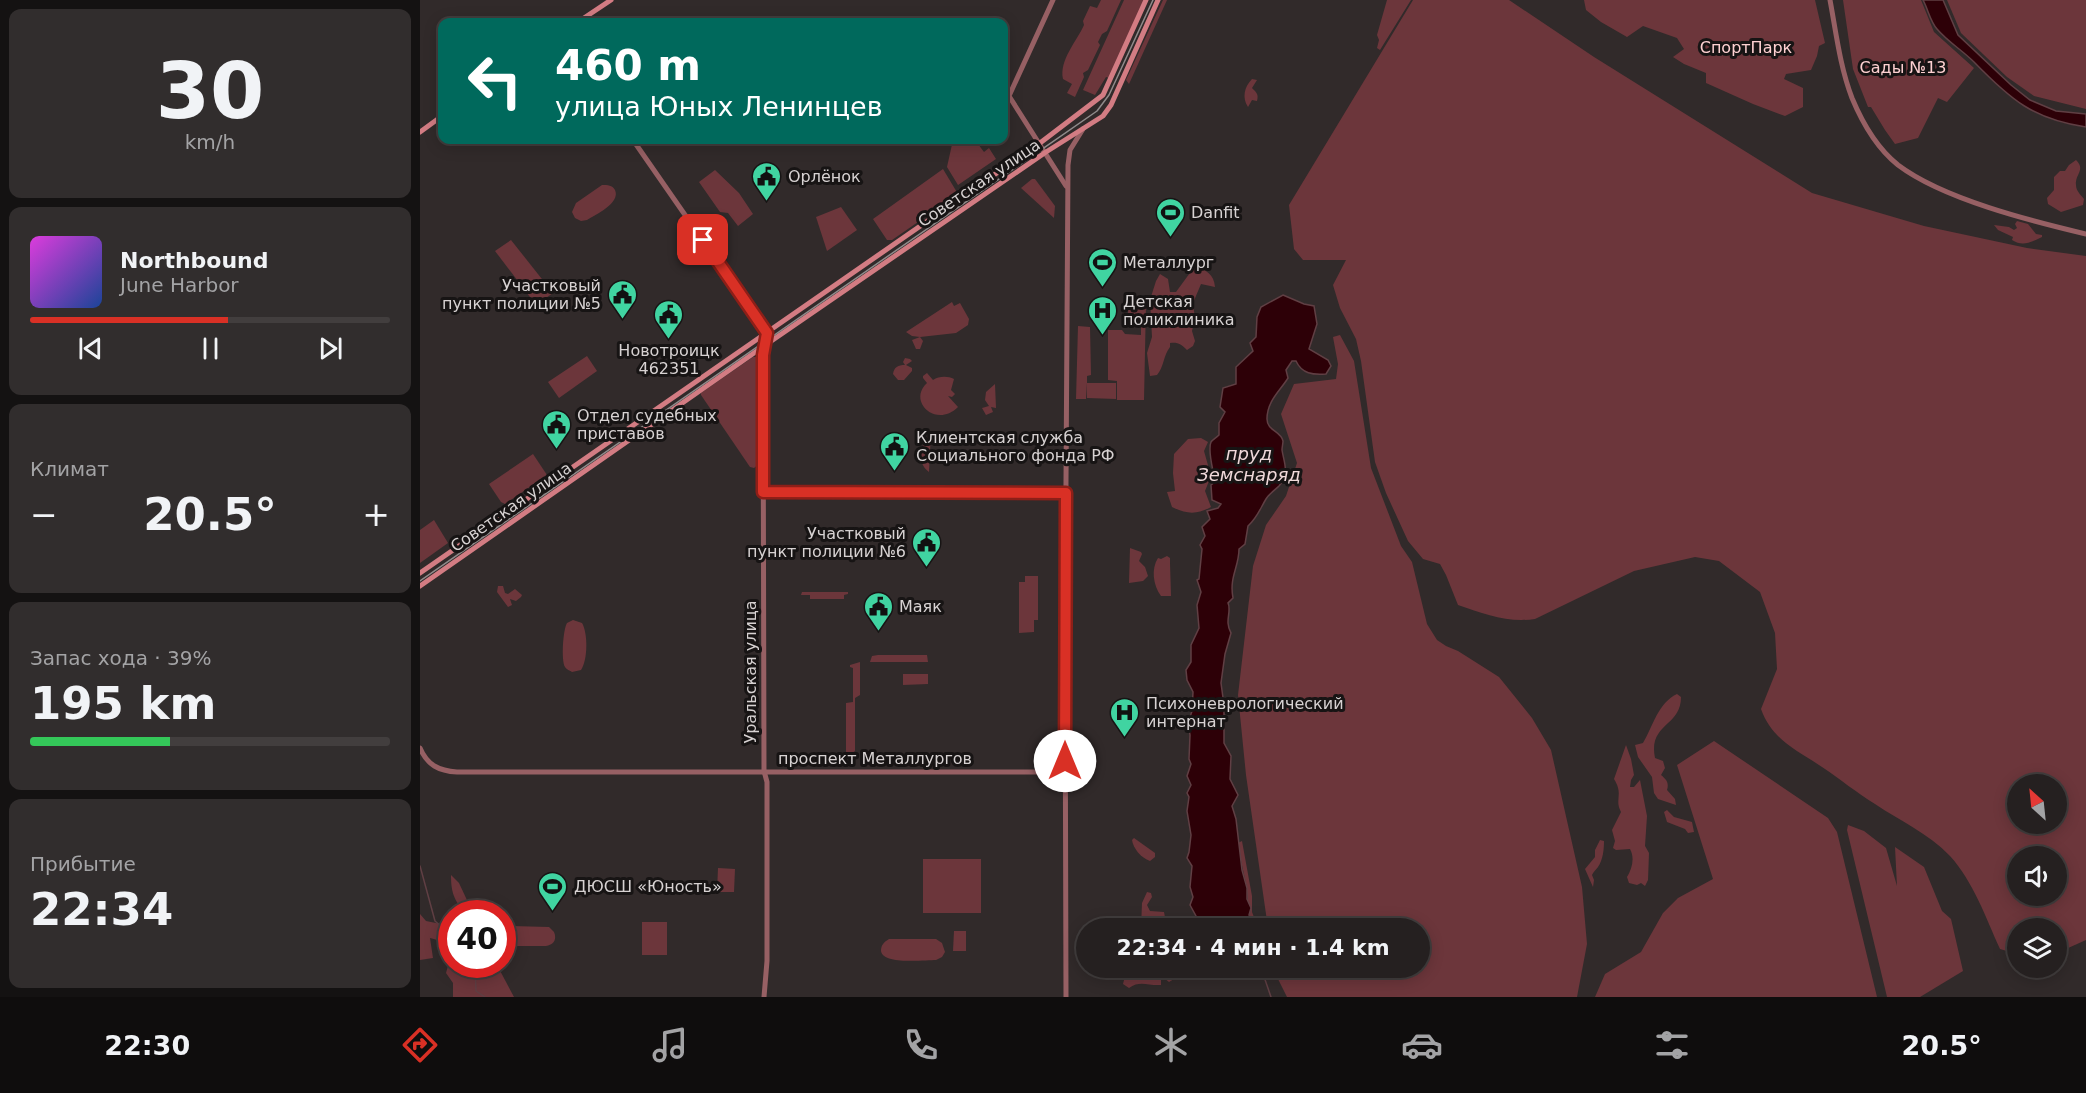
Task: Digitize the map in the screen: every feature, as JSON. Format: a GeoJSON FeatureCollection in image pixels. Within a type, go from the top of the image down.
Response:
{"type":"FeatureCollection","features":[{"type":"Feature","properties":{"kind":"main road"},"geometry":{"type":"LineString","coordinates":[[585,18],[611,0]]}},
{"type":"Feature","properties":{"kind":"main road","name":"Советская улица"},"geometry":{"type":"LineString","coordinates":[[420,573],[1040,143],[1103,95],[1146,0]]}},
{"type":"Feature","properties":{"kind":"main road","name":"Советская улица"},"geometry":{"type":"LineString","coordinates":[[420,586],[764,346],[1107,112],[1158,0]]}},
{"type":"Feature","properties":{"kind":"main road"},"geometry":{"type":"LineString","coordinates":[[420,132],[438,119]]}},
{"type":"Feature","properties":{"kind":"street"},"geometry":{"type":"LineString","coordinates":[[1053,0],[1010,93],[1011,100],[1068,190]]}},
{"type":"Feature","properties":{"kind":"street"},"geometry":{"type":"LineString","coordinates":[[1830,0],[1847,85],[1853,100],[1879,145],[1897,164],[1938,187],[1977,202],[2086,234]]}},
{"type":"Feature","properties":{"kind":"street"},"geometry":{"type":"LineString","coordinates":[[1066,997],[1068,190],[1070,150],[1083,129]]}},
{"type":"Feature","properties":{"kind":"street"},"geometry":{"type":"LineString","coordinates":[[636,144],[767,333],[764,346]]}},
{"type":"Feature","properties":{"kind":"street","name":"Уральская улица"},"geometry":{"type":"LineString","coordinates":[[764,346],[762,365],[764,771],[767,782],[767,961],[764,997]]}},
{"type":"Feature","properties":{"kind":"street"},"geometry":{"type":"LineString","coordinates":[[763,492],[1066,493]]}},
{"type":"Feature","properties":{"kind":"street","name":"проспект Металлургов"},"geometry":{"type":"LineString","coordinates":[[420,748],[425,759],[433,766],[444,771],[457,772],[1065,772]]}},
{"type":"Feature","properties":{"kind":"green space"},"geometry":{"type":"Polygon","coordinates":[[[1101,0],[1121,0],[1107,31],[1102,34],[1098,42],[1100,45],[1088,70],[1083,73],[1084,77],[1075,97],[1067,93],[1072,84],[1063,79],[1062,72],[1069,51],[1084,25],[1083,21],[1090,6],[1097,8],[1101,0]]]}},
{"type":"Feature","properties":{"kind":"green space"},"geometry":{"type":"Polygon","coordinates":[[[1124,0],[1144,0],[1109,78],[1106,77],[1095,95],[1083,90],[1124,0]]]}},
{"type":"Feature","properties":{"kind":"green space"},"geometry":{"type":"Polygon","coordinates":[[[1163,0],[1167,0],[1129,84],[1126,80],[1163,0]]]}},
{"type":"Feature","properties":{"kind":"green space"},"geometry":{"type":"Polygon","coordinates":[[[1387,0],[1411,0],[1380,50],[1377,48],[1379,40],[1377,35],[1387,0]]]}},
{"type":"Feature","properties":{"kind":"green space"},"geometry":{"type":"Polygon","coordinates":[[[1413,0],[1509,0],[1594,57],[1812,193],[1924,226],[2027,248],[2086,256],[2086,940],[2067,949],[2067,918],[2007,918],[2007,951],[2000,949],[1972,888],[1950,856],[1923,834],[1868,800],[1786,743],[1772,729],[1761,709],[1777,669],[1775,633],[1760,592],[1719,561],[1695,557],[1634,571],[1535,619],[1506,619],[1458,605],[1440,564],[1423,559],[1408,541],[1375,462],[1356,339],[1340,308],[1333,285],[1346,260],[1303,260],[1294,249],[1289,205],[1413,0]]]}},
{"type":"Feature","properties":{"kind":"green space","name":"СпортПарк"},"geometry":{"type":"Polygon","coordinates":[[[1584,0],[1815,0],[1825,43],[1819,46],[1811,70],[1786,74],[1784,79],[1803,88],[1803,107],[1785,116],[1706,83],[1706,73],[1673,57],[1684,49],[1677,38],[1643,26],[1627,37],[1586,10],[1584,0]]]}},
{"type":"Feature","properties":{"kind":"green space","name":"Сады №13"},"geometry":{"type":"Polygon","coordinates":[[[1843,0],[1921,0],[1934,32],[1974,68],[1947,102],[1938,98],[1918,138],[1895,144],[1871,107],[1868,107],[1853,69],[1843,0]]]}},
{"type":"Feature","properties":{"kind":"green space"},"geometry":{"type":"Polygon","coordinates":[[[1947,0],[2086,0],[2086,109],[2034,96],[2007,77],[1961,33],[1947,0]]]}},
{"type":"Feature","properties":{"kind":"green space"},"geometry":{"type":"Polygon","coordinates":[[[1252,79],[1257,80],[1252,88],[1257,93],[1258,99],[1257,101],[1252,100],[1248,107],[1245,93],[1252,79]]]}},
{"type":"Feature","properties":{"kind":"green space"},"geometry":{"type":"Polygon","coordinates":[[[952,144],[978,144],[984,152],[989,148],[996,159],[958,185],[947,167],[952,144]]]}},
{"type":"Feature","properties":{"kind":"green space"},"geometry":{"type":"Polygon","coordinates":[[[2076,160],[2080,169],[2076,187],[2084,199],[2083,205],[2061,212],[2048,204],[2047,198],[2054,190],[2054,177],[2060,171],[2065,171],[2076,160]]]}},
{"type":"Feature","properties":{"kind":"green space"},"geometry":{"type":"Polygon","coordinates":[[[943,169],[958,194],[931,213],[927,211],[918,217],[918,222],[892,240],[887,240],[873,219],[943,169]]]}},
{"type":"Feature","properties":{"kind":"green space"},"geometry":{"type":"Polygon","coordinates":[[[715,170],[739,193],[753,214],[738,226],[728,213],[720,212],[699,182],[715,170]]]}},
{"type":"Feature","properties":{"kind":"green space"},"geometry":{"type":"Polygon","coordinates":[[[1035,179],[1055,206],[1054,218],[1021,188],[1035,179]]]}},
{"type":"Feature","properties":{"kind":"green space"},"geometry":{"type":"Polygon","coordinates":[[[602,185],[613,187],[615,190],[616,195],[611,204],[587,220],[581,221],[575,218],[572,212],[576,203],[602,185]]]}},
{"type":"Feature","properties":{"kind":"green space"},"geometry":{"type":"Polygon","coordinates":[[[841,207],[857,230],[827,251],[816,217],[841,207]]]}},
{"type":"Feature","properties":{"kind":"green space"},"geometry":{"type":"Polygon","coordinates":[[[2017,221],[2028,224],[2036,234],[2042,237],[2027,243],[2020,243],[2012,240],[2013,237],[1998,230],[1994,225],[2014,230],[2017,228],[2015,224],[2017,221]]]}},
{"type":"Feature","properties":{"kind":"green space"},"geometry":{"type":"Polygon","coordinates":[[[511,240],[553,293],[536,305],[495,251],[511,240]]]}},
{"type":"Feature","properties":{"kind":"green space"},"geometry":{"type":"Polygon","coordinates":[[[1195,266],[1209,273],[1215,287],[1201,284],[1193,303],[1195,319],[1192,331],[1195,341],[1193,346],[1187,350],[1179,344],[1170,343],[1159,372],[1157,375],[1150,376],[1147,353],[1152,337],[1150,300],[1156,281],[1160,274],[1168,279],[1170,292],[1176,292],[1195,266]]]}},
{"type":"Feature","properties":{"kind":"green space"},"geometry":{"type":"Polygon","coordinates":[[[952,302],[954,306],[960,303],[969,319],[968,325],[956,333],[920,337],[906,332],[952,302]]]}},
{"type":"Feature","properties":{"kind":"green space"},"geometry":{"type":"Polygon","coordinates":[[[1129,302],[1146,303],[1144,400],[1117,400],[1117,381],[1108,380],[1108,330],[1122,330],[1125,334],[1141,335],[1141,326],[1123,325],[1123,313],[1128,313],[1129,302]]]}},
{"type":"Feature","properties":{"kind":"green space"},"geometry":{"type":"Polygon","coordinates":[[[1078,326],[1090,327],[1091,375],[1087,376],[1086,399],[1076,399],[1078,326]]]}},
{"type":"Feature","properties":{"kind":"green space"},"geometry":{"type":"Polygon","coordinates":[[[1340,335],[1354,361],[1371,468],[1401,546],[1412,562],[1427,624],[1437,640],[1499,677],[1532,718],[1551,750],[1582,887],[1587,944],[1577,997],[1287,997],[1278,978],[1430,978],[1430,918],[1267,918],[1246,775],[1238,695],[1253,566],[1266,525],[1286,496],[1297,463],[1281,414],[1294,384],[1336,379],[1338,364],[1333,337],[1340,335]]]}},
{"type":"Feature","properties":{"kind":"green space"},"geometry":{"type":"Polygon","coordinates":[[[920,337],[923,341],[920,349],[916,349],[912,340],[920,337]]]}},
{"type":"Feature","properties":{"kind":"green space"},"geometry":{"type":"Polygon","coordinates":[[[587,356],[597,371],[559,398],[548,382],[587,356]]]}},
{"type":"Feature","properties":{"kind":"green space"},"geometry":{"type":"Polygon","coordinates":[[[753,357],[760,359],[760,463],[754,468],[750,467],[701,395],[753,357]]]}},
{"type":"Feature","properties":{"kind":"green space"},"geometry":{"type":"Polygon","coordinates":[[[905,358],[912,361],[906,365],[912,368],[912,371],[904,380],[898,380],[893,374],[894,370],[900,365],[905,365],[903,362],[905,358]]]}},
{"type":"Feature","properties":{"kind":"green space"},"geometry":{"type":"Polygon","coordinates":[[[927,373],[933,380],[944,377],[954,379],[951,390],[955,394],[952,397],[948,396],[958,407],[950,413],[933,414],[922,404],[920,397],[927,383],[923,376],[927,373]]]}},
{"type":"Feature","properties":{"kind":"green space"},"geometry":{"type":"Polygon","coordinates":[[[1087,383],[1116,383],[1116,399],[1087,398],[1087,383]]]}},
{"type":"Feature","properties":{"kind":"green space"},"geometry":{"type":"Polygon","coordinates":[[[995,384],[996,408],[991,407],[993,412],[986,415],[982,408],[989,406],[985,400],[986,392],[995,384]]]}},
{"type":"Feature","properties":{"kind":"green space"},"geometry":{"type":"Polygon","coordinates":[[[931,432],[929,472],[922,463],[921,453],[931,432]]]}},
{"type":"Feature","properties":{"kind":"green space"},"geometry":{"type":"Polygon","coordinates":[[[1201,438],[1208,442],[1204,451],[1211,476],[1205,491],[1211,507],[1196,512],[1182,511],[1172,507],[1167,492],[1175,491],[1174,454],[1188,439],[1201,438]]]}},
{"type":"Feature","properties":{"kind":"green space"},"geometry":{"type":"Polygon","coordinates":[[[533,454],[547,475],[505,504],[501,502],[489,484],[533,454]]]}},
{"type":"Feature","properties":{"kind":"green space"},"geometry":{"type":"Polygon","coordinates":[[[434,520],[448,543],[420,563],[420,530],[434,520]]]}},
{"type":"Feature","properties":{"kind":"green space"},"geometry":{"type":"Polygon","coordinates":[[[1130,548],[1142,554],[1139,561],[1145,567],[1148,576],[1143,581],[1129,583],[1130,548]]]}},
{"type":"Feature","properties":{"kind":"green space"},"geometry":{"type":"Polygon","coordinates":[[[1167,556],[1170,558],[1171,596],[1161,596],[1155,582],[1154,567],[1158,558],[1167,556]]]}},
{"type":"Feature","properties":{"kind":"green space"},"geometry":{"type":"Polygon","coordinates":[[[1025,576],[1038,576],[1038,620],[1034,620],[1034,632],[1019,633],[1019,582],[1025,582],[1025,576]]]}},
{"type":"Feature","properties":{"kind":"green space"},"geometry":{"type":"Polygon","coordinates":[[[498,586],[503,586],[505,593],[508,594],[515,589],[522,595],[516,601],[510,599],[512,605],[508,607],[497,592],[498,586]]]}},
{"type":"Feature","properties":{"kind":"green space"},"geometry":{"type":"Polygon","coordinates":[[[802,592],[848,592],[848,594],[844,595],[844,599],[810,599],[810,595],[801,595],[802,592]]]}},
{"type":"Feature","properties":{"kind":"green space"},"geometry":{"type":"Polygon","coordinates":[[[573,620],[582,623],[584,627],[586,646],[585,660],[581,670],[572,672],[565,667],[563,652],[567,623],[573,620]]]}},
{"type":"Feature","properties":{"kind":"green space"},"geometry":{"type":"Polygon","coordinates":[[[927,655],[928,662],[870,662],[872,656],[927,655]]]}},
{"type":"Feature","properties":{"kind":"green space"},"geometry":{"type":"Polygon","coordinates":[[[860,662],[860,695],[855,698],[855,751],[846,756],[846,703],[853,702],[853,668],[850,665],[860,662]]]}},
{"type":"Feature","properties":{"kind":"green space"},"geometry":{"type":"Polygon","coordinates":[[[903,674],[928,674],[928,684],[903,685],[903,674]]]}},
{"type":"Feature","properties":{"kind":"green space"},"geometry":{"type":"Polygon","coordinates":[[[1677,694],[1681,697],[1680,707],[1660,731],[1654,747],[1655,758],[1663,761],[1665,768],[1661,775],[1667,782],[1667,790],[1675,799],[1676,805],[1658,799],[1654,793],[1652,777],[1638,757],[1635,745],[1643,743],[1665,703],[1677,694]]]}},
{"type":"Feature","properties":{"kind":"green space"},"geometry":{"type":"Polygon","coordinates":[[[1714,741],[1828,818],[1837,832],[1877,997],[1595,997],[1605,974],[1641,952],[1663,913],[1678,898],[1713,879],[1677,765],[1714,741]]]}},
{"type":"Feature","properties":{"kind":"green space"},"geometry":{"type":"Polygon","coordinates":[[[1626,745],[1634,775],[1630,787],[1634,787],[1640,780],[1647,816],[1645,846],[1649,853],[1648,880],[1645,886],[1641,883],[1637,885],[1629,883],[1627,877],[1633,860],[1630,849],[1616,850],[1613,848],[1615,841],[1612,830],[1621,812],[1618,804],[1617,784],[1614,779],[1626,745]]]}},
{"type":"Feature","properties":{"kind":"green space"},"geometry":{"type":"Polygon","coordinates":[[[1667,810],[1674,817],[1692,822],[1694,832],[1688,833],[1685,829],[1667,822],[1664,812],[1667,810]]]}},
{"type":"Feature","properties":{"kind":"green space"},"geometry":{"type":"Polygon","coordinates":[[[1848,825],[1864,831],[1886,848],[1897,886],[1895,847],[1924,867],[1942,911],[1951,919],[1963,971],[1920,997],[1887,997],[1847,830],[1848,825]]]}},
{"type":"Feature","properties":{"kind":"green space"},"geometry":{"type":"Polygon","coordinates":[[[1134,838],[1155,853],[1155,857],[1150,861],[1141,855],[1133,843],[1134,838]]]}},
{"type":"Feature","properties":{"kind":"green space"},"geometry":{"type":"Polygon","coordinates":[[[1600,840],[1604,841],[1602,858],[1592,875],[1593,887],[1585,869],[1595,857],[1595,850],[1600,840]]]}},
{"type":"Feature","properties":{"kind":"green space"},"geometry":{"type":"Polygon","coordinates":[[[1242,841],[1254,918],[1250,918],[1249,915],[1247,888],[1238,843],[1242,841]]]}},
{"type":"Feature","properties":{"kind":"green space"},"geometry":{"type":"Polygon","coordinates":[[[923,859],[981,859],[981,913],[923,913],[923,859]]]}},
{"type":"Feature","properties":{"kind":"green space"},"geometry":{"type":"Polygon","coordinates":[[[718,868],[735,869],[734,892],[717,892],[718,868]]]}},
{"type":"Feature","properties":{"kind":"green space"},"geometry":{"type":"Polygon","coordinates":[[[451,875],[459,883],[467,900],[456,900],[452,891],[451,875]]]}},
{"type":"Feature","properties":{"kind":"green space"},"geometry":{"type":"Polygon","coordinates":[[[1147,892],[1151,893],[1152,897],[1147,905],[1150,911],[1164,912],[1165,918],[1141,918],[1142,903],[1147,892]]]}},
{"type":"Feature","properties":{"kind":"green space"},"geometry":{"type":"Polygon","coordinates":[[[420,914],[426,921],[438,923],[438,940],[430,938],[433,958],[420,960],[420,914]]]}},
{"type":"Feature","properties":{"kind":"green space"},"geometry":{"type":"Polygon","coordinates":[[[642,922],[667,922],[667,955],[642,955],[642,922]]]}},
{"type":"Feature","properties":{"kind":"green space"},"geometry":{"type":"Polygon","coordinates":[[[516,926],[549,927],[554,932],[555,939],[553,943],[546,946],[516,946],[516,926]]]}},
{"type":"Feature","properties":{"kind":"green space"},"geometry":{"type":"Polygon","coordinates":[[[954,931],[966,931],[966,951],[953,951],[954,931]]]}},
{"type":"Feature","properties":{"kind":"green space"},"geometry":{"type":"Polygon","coordinates":[[[889,939],[936,939],[942,943],[945,952],[936,960],[896,960],[883,955],[881,951],[883,944],[889,939]]]}},
{"type":"Feature","properties":{"kind":"green space"},"geometry":{"type":"Polygon","coordinates":[[[450,978],[504,978],[514,997],[453,997],[453,983],[450,978]]]}},
{"type":"Feature","properties":{"kind":"green space"},"geometry":{"type":"Polygon","coordinates":[[[1123,978],[1164,978],[1161,979],[1161,985],[1141,984],[1129,988],[1123,984],[1123,978]]]}},
{"type":"Feature","properties":{"kind":"water"},"geometry":{"type":"Polygon","coordinates":[[[1923,0],[1943,0],[1958,35],[2030,100],[2056,111],[2086,114],[2086,127],[2051,119],[2024,106],[2012,97],[1937,29],[1923,0]]]}},
{"type":"Feature","properties":{"kind":"water","name":"пруд Земснаряд"},"geometry":{"type":"Polygon","coordinates":[[[1283,295],[1314,306],[1317,324],[1309,349],[1328,360],[1331,366],[1326,374],[1312,374],[1301,369],[1296,361],[1292,361],[1286,370],[1288,378],[1269,407],[1267,419],[1269,426],[1280,435],[1283,441],[1284,477],[1279,486],[1267,497],[1248,526],[1245,544],[1239,549],[1232,584],[1233,598],[1228,603],[1228,624],[1231,633],[1221,683],[1224,705],[1224,743],[1231,756],[1230,779],[1238,795],[1232,806],[1236,819],[1247,899],[1251,908],[1250,918],[1196,918],[1190,905],[1193,897],[1190,887],[1192,866],[1187,858],[1191,835],[1187,811],[1189,797],[1187,793],[1191,785],[1187,776],[1191,764],[1188,723],[1192,711],[1193,692],[1187,680],[1186,670],[1191,662],[1191,645],[1199,628],[1197,605],[1201,592],[1197,580],[1199,579],[1202,549],[1200,545],[1205,536],[1202,527],[1210,519],[1207,511],[1218,508],[1221,504],[1212,500],[1211,485],[1215,482],[1210,446],[1219,435],[1219,423],[1225,412],[1220,407],[1223,388],[1236,384],[1236,367],[1253,351],[1250,343],[1256,337],[1257,317],[1261,307],[1283,295]]]}},
{"type":"Feature","properties":{"kind":"waterway"},"geometry":{"type":"LineString","coordinates":[[420,866],[435,921],[438,924]]}},
{"type":"Feature","properties":{"kind":"waterway"},"geometry":{"type":"LineString","coordinates":[[476,978],[476,991],[485,997]]}},
{"type":"Feature","properties":{"kind":"waterway"},"geometry":{"type":"LineString","coordinates":[[1264,978],[1271,997]]}},
{"type":"Feature","properties":{"kind":"tram line"},"geometry":{"type":"LineString","coordinates":[[420,581],[1097,111],[1109,95],[1153,0]]}},
{"type":"Feature","properties":{"kind":"place","name":"Орлёнок"},"geometry":{"type":"Point","coordinates":[767,202]}},
{"type":"Feature","properties":{"kind":"place","name":"Danfit"},"geometry":{"type":"Point","coordinates":[1170,238]}},
{"type":"Feature","properties":{"kind":"place","name":"Металлург"},"geometry":{"type":"Point","coordinates":[1102,288]}},
{"type":"Feature","properties":{"kind":"place","name":"Участковый пункт полиции №5"},"geometry":{"type":"Point","coordinates":[622,320]}},
{"type":"Feature","properties":{"kind":"place","name":"Детская поликлиника"},"geometry":{"type":"Point","coordinates":[1102,336]}},
{"type":"Feature","properties":{"kind":"place","name":"Новотроицк 462351"},"geometry":{"type":"Point","coordinates":[669,340]}},
{"type":"Feature","properties":{"kind":"place","name":"Отдел судебных приставов"},"geometry":{"type":"Point","coordinates":[556,450]}},
{"type":"Feature","properties":{"kind":"place","name":"Клиентская служба Социального фонда РФ"},"geometry":{"type":"Point","coordinates":[895,472]}},
{"type":"Feature","properties":{"kind":"place","name":"Участковый пункт полиции №6"},"geometry":{"type":"Point","coordinates":[927,568]}},
{"type":"Feature","properties":{"kind":"place","name":"Маяк"},"geometry":{"type":"Point","coordinates":[878,632]}},
{"type":"Feature","properties":{"kind":"place","name":"Психоневрологический интернат"},"geometry":{"type":"Point","coordinates":[1125,738]}},
{"type":"Feature","properties":{"kind":"place","name":"ДЮСШ «Юность»"},"geometry":{"type":"Point","coordinates":[553,912]}},
{"type":"Feature","properties":{"kind":"route"},"geometry":{"type":"LineString","coordinates":[[703,240],[767,333],[763,355],[763,492],[1066,493],[1065,761]]}}]}
